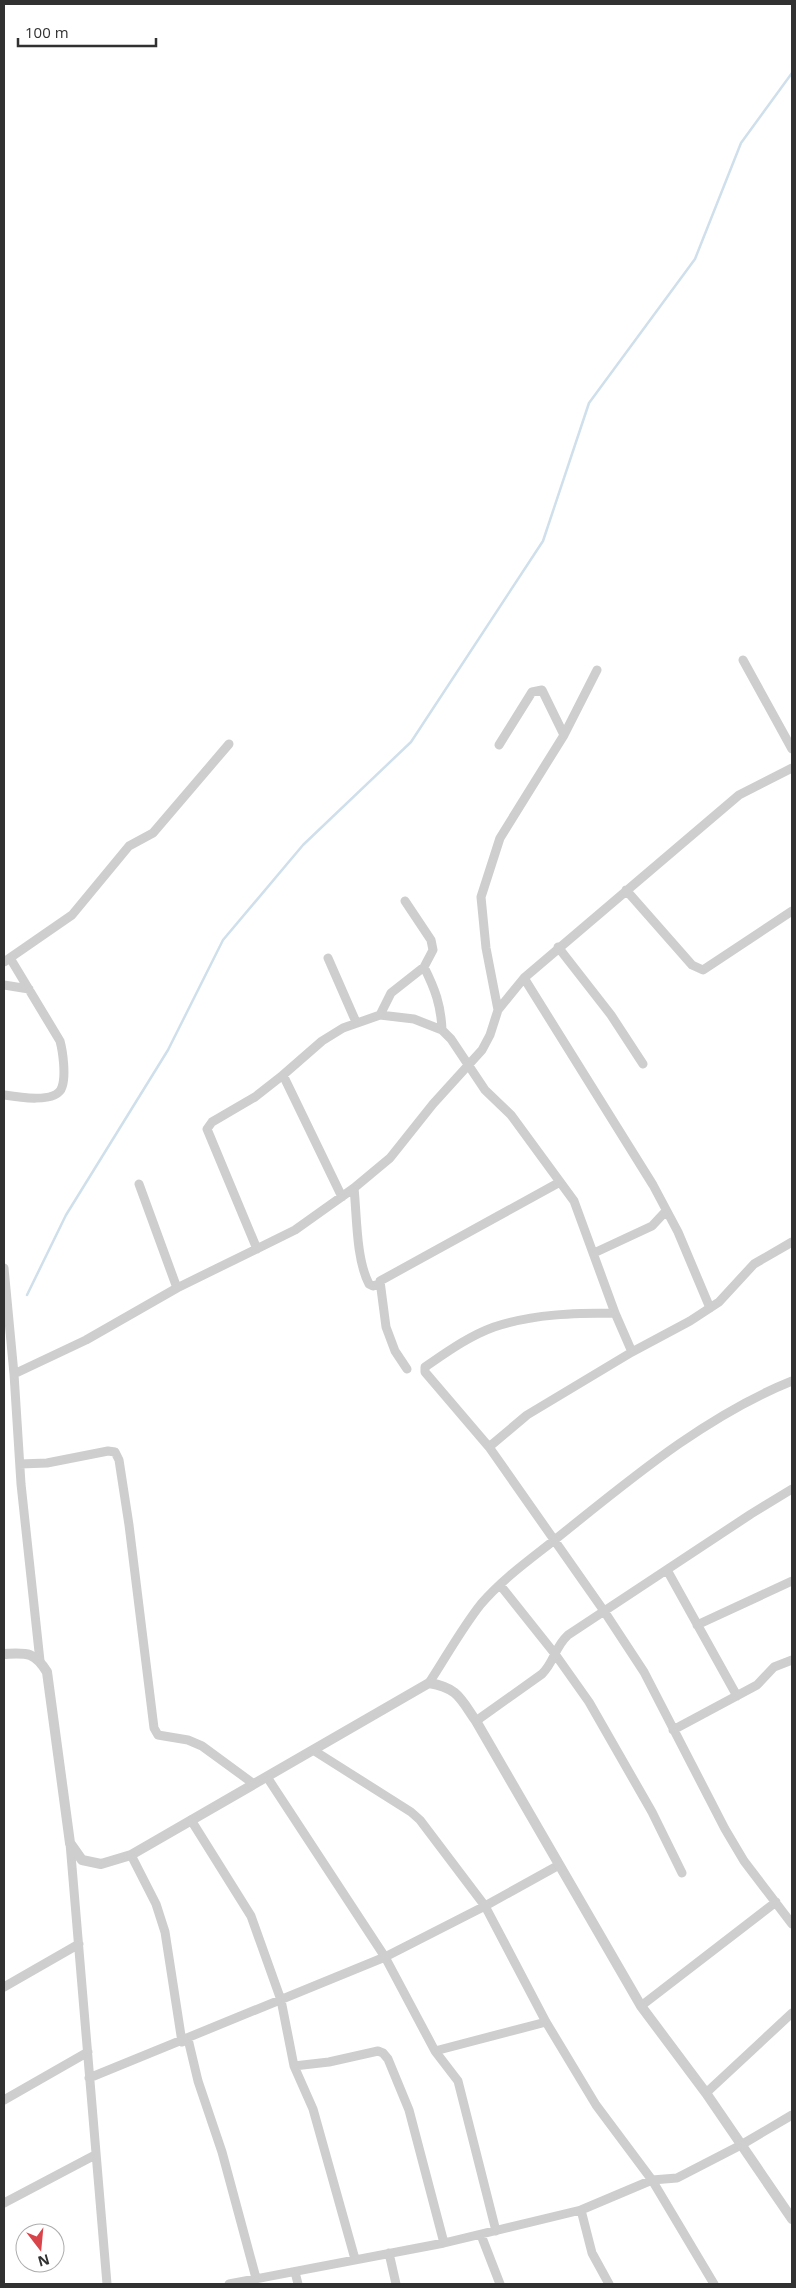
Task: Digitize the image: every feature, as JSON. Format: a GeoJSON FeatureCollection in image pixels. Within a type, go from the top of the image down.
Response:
{"type":"FeatureCollection","features":[{"type":"Feature","properties":{"kind":"street"},"geometry":{"type":"LineString","coordinates":[[744,660],[792,749]]}},
{"type":"Feature","properties":{"kind":"street"},"geometry":{"type":"LineString","coordinates":[[498,1010],[486,948],[481,897],[500,838],[564,735],[597,670]]}},
{"type":"Feature","properties":{"kind":"street"},"geometry":{"type":"LineString","coordinates":[[498,745],[532,692],[538,690],[542,690],[564,735]]}},
{"type":"Feature","properties":{"kind":"street"},"geometry":{"type":"LineString","coordinates":[[4,1095],[35,1100],[58,1093],[62,1088],[63,1053],[60,1041],[29,989],[7,960],[72,915],[129,846],[153,833],[229,744]]}},
{"type":"Feature","properties":{"kind":"street"},"geometry":{"type":"LineString","coordinates":[[14,1374],[86,1340],[177,1288],[295,1230],[354,1188],[390,1158],[482,1050],[490,1035],[498,1010],[524,978],[558,947],[739,795],[792,768]]}},
{"type":"Feature","properties":{"kind":"street"},"geometry":{"type":"LineString","coordinates":[[626,890],[692,965],[702,970],[792,911]]}},
{"type":"Feature","properties":{"kind":"street"},"geometry":{"type":"LineString","coordinates":[[380,1014],[391,993],[424,967],[432,955],[431,940],[405,902]]}},
{"type":"Feature","properties":{"kind":"street"},"geometry":{"type":"LineString","coordinates":[[558,947],[611,1015],[643,1064]]}},
{"type":"Feature","properties":{"kind":"street"},"geometry":{"type":"LineString","coordinates":[[328,958],[356,1022]]}},
{"type":"Feature","properties":{"kind":"street"},"geometry":{"type":"LineString","coordinates":[[424,967],[434,988],[441,1010],[442,1030]]}},
{"type":"Feature","properties":{"kind":"street"},"geometry":{"type":"LineString","coordinates":[[524,978],[653,1185],[678,1232],[710,1308]]}},
{"type":"Feature","properties":{"kind":"street"},"geometry":{"type":"LineString","coordinates":[[4,985],[29,989]]}},
{"type":"Feature","properties":{"kind":"street"},"geometry":{"type":"LineString","coordinates":[[258,1249],[207,1129],[212,1122],[255,1097],[322,1041],[356,1022],[380,1014],[414,1019],[442,1030],[452,1039],[485,1090],[511,1115],[574,1201],[615,1313],[632,1352]]}},
{"type":"Feature","properties":{"kind":"street"},"geometry":{"type":"LineString","coordinates":[[283,1075],[342,1197]]}},
{"type":"Feature","properties":{"kind":"street"},"geometry":{"type":"LineString","coordinates":[[354,1188],[362,1260],[366,1279],[373,1286],[420,1258],[560,1182]]}},
{"type":"Feature","properties":{"kind":"street"},"geometry":{"type":"LineString","coordinates":[[139,1184],[177,1288]]}},
{"type":"Feature","properties":{"kind":"street"},"geometry":{"type":"LineString","coordinates":[[594,1253],[652,1226],[666,1211]]}},
{"type":"Feature","properties":{"kind":"street"},"geometry":{"type":"LineString","coordinates":[[489,1447],[527,1415],[719,1302],[754,1264],[792,1242]]}},
{"type":"Feature","properties":{"kind":"street"},"geometry":{"type":"LineString","coordinates":[[4,1268],[20,1464],[40,1661]]}},
{"type":"Feature","properties":{"kind":"street"},"geometry":{"type":"LineString","coordinates":[[379,1284],[386,1327],[395,1351],[407,1369]]}},
{"type":"Feature","properties":{"kind":"street"},"geometry":{"type":"LineString","coordinates":[[615,1313],[559,1314],[494,1327],[457,1345],[425,1367],[425,1372],[489,1447],[604,1611],[644,1672],[725,1829],[744,1861],[792,1924]]}},
{"type":"Feature","properties":{"kind":"street"},"geometry":{"type":"LineString","coordinates":[[70,1843],[82,1860],[101,1864],[131,1855],[428,1683],[481,1604],[500,1585],[610,1495],[724,1413],[766,1391],[792,1381]]}},
{"type":"Feature","properties":{"kind":"street"},"geometry":{"type":"LineString","coordinates":[[20,1464],[47,1463],[108,1451],[115,1452],[119,1460],[129,1526],[154,1728],[158,1734],[188,1740],[202,1746],[254,1784]]}},
{"type":"Feature","properties":{"kind":"street"},"geometry":{"type":"LineString","coordinates":[[476,1721],[542,1674],[550,1666],[558,1644],[568,1635],[792,1489]]}},
{"type":"Feature","properties":{"kind":"street"},"geometry":{"type":"LineString","coordinates":[[667,1570],[737,1696]]}},
{"type":"Feature","properties":{"kind":"street"},"geometry":{"type":"LineString","coordinates":[[698,1625],[792,1581]]}},
{"type":"Feature","properties":{"kind":"street"},"geometry":{"type":"LineString","coordinates":[[500,1585],[555,1654],[589,1702],[652,1812],[682,1873]]}},
{"type":"Feature","properties":{"kind":"street"},"geometry":{"type":"LineString","coordinates":[[4,1654],[28,1653],[40,1661],[47,1672],[70,1843],[107,2284]]}},
{"type":"Feature","properties":{"kind":"street"},"geometry":{"type":"LineString","coordinates":[[673,1730],[757,1685],[774,1667],[792,1660]]}},
{"type":"Feature","properties":{"kind":"street"},"geometry":{"type":"LineString","coordinates":[[428,1683],[445,1686],[458,1694],[476,1721],[642,2006],[706,2092],[792,2219]]}},
{"type":"Feature","properties":{"kind":"street"},"geometry":{"type":"LineString","coordinates":[[313,1750],[411,1812],[420,1820],[485,1906],[546,2022],[596,2105],[652,2180],[714,2284]]}},
{"type":"Feature","properties":{"kind":"street"},"geometry":{"type":"LineString","coordinates":[[267,1776],[385,1956],[435,2051],[458,2081],[496,2231]]}},
{"type":"Feature","properties":{"kind":"street"},"geometry":{"type":"LineString","coordinates":[[191,1820],[250,1916],[281,2000],[294,2066],[313,2109],[355,2259]]}},
{"type":"Feature","properties":{"kind":"street"},"geometry":{"type":"LineString","coordinates":[[131,1855],[156,1904],[166,1932],[185,2040],[222,2152],[256,2278]]}},
{"type":"Feature","properties":{"kind":"street"},"geometry":{"type":"LineString","coordinates":[[89,2078],[385,1956],[485,1906],[559,1865]]}},
{"type":"Feature","properties":{"kind":"street"},"geometry":{"type":"LineString","coordinates":[[642,2006],[776,1902]]}},
{"type":"Feature","properties":{"kind":"street"},"geometry":{"type":"LineString","coordinates":[[4,1987],[79,1944]]}},
{"type":"Feature","properties":{"kind":"street"},"geometry":{"type":"LineString","coordinates":[[706,2092],[792,2013]]}},
{"type":"Feature","properties":{"kind":"street"},"geometry":{"type":"LineString","coordinates":[[435,2051],[546,2022]]}},
{"type":"Feature","properties":{"kind":"street"},"geometry":{"type":"LineString","coordinates":[[294,2066],[329,2062],[378,2051],[388,2058],[409,2110],[444,2243]]}},
{"type":"Feature","properties":{"kind":"street"},"geometry":{"type":"LineString","coordinates":[[4,2100],[88,2052]]}},
{"type":"Feature","properties":{"kind":"street"},"geometry":{"type":"LineString","coordinates":[[229,2284],[444,2243],[581,2210],[652,2180],[677,2178],[742,2145],[792,2114]]}},
{"type":"Feature","properties":{"kind":"street"},"geometry":{"type":"LineString","coordinates":[[4,2203],[95,2155]]}},
{"type":"Feature","properties":{"kind":"street"},"geometry":{"type":"LineString","coordinates":[[581,2210],[592,2253],[609,2284]]}},
{"type":"Feature","properties":{"kind":"street"},"geometry":{"type":"LineString","coordinates":[[481,2234],[500,2284]]}},
{"type":"Feature","properties":{"kind":"street"},"geometry":{"type":"LineString","coordinates":[[389,2253],[396,2284]]}},
{"type":"Feature","properties":{"kind":"street"},"geometry":{"type":"LineString","coordinates":[[295,2272],[298,2284]]}},
{"type":"Feature","properties":{"kind":"waterway"},"geometry":{"type":"LineString","coordinates":[[27,1295],[66,1215],[168,1050],[223,940],[303,845],[411,742],[543,541],[589,403],[695,259],[741,143],[792,73]]}}]}
